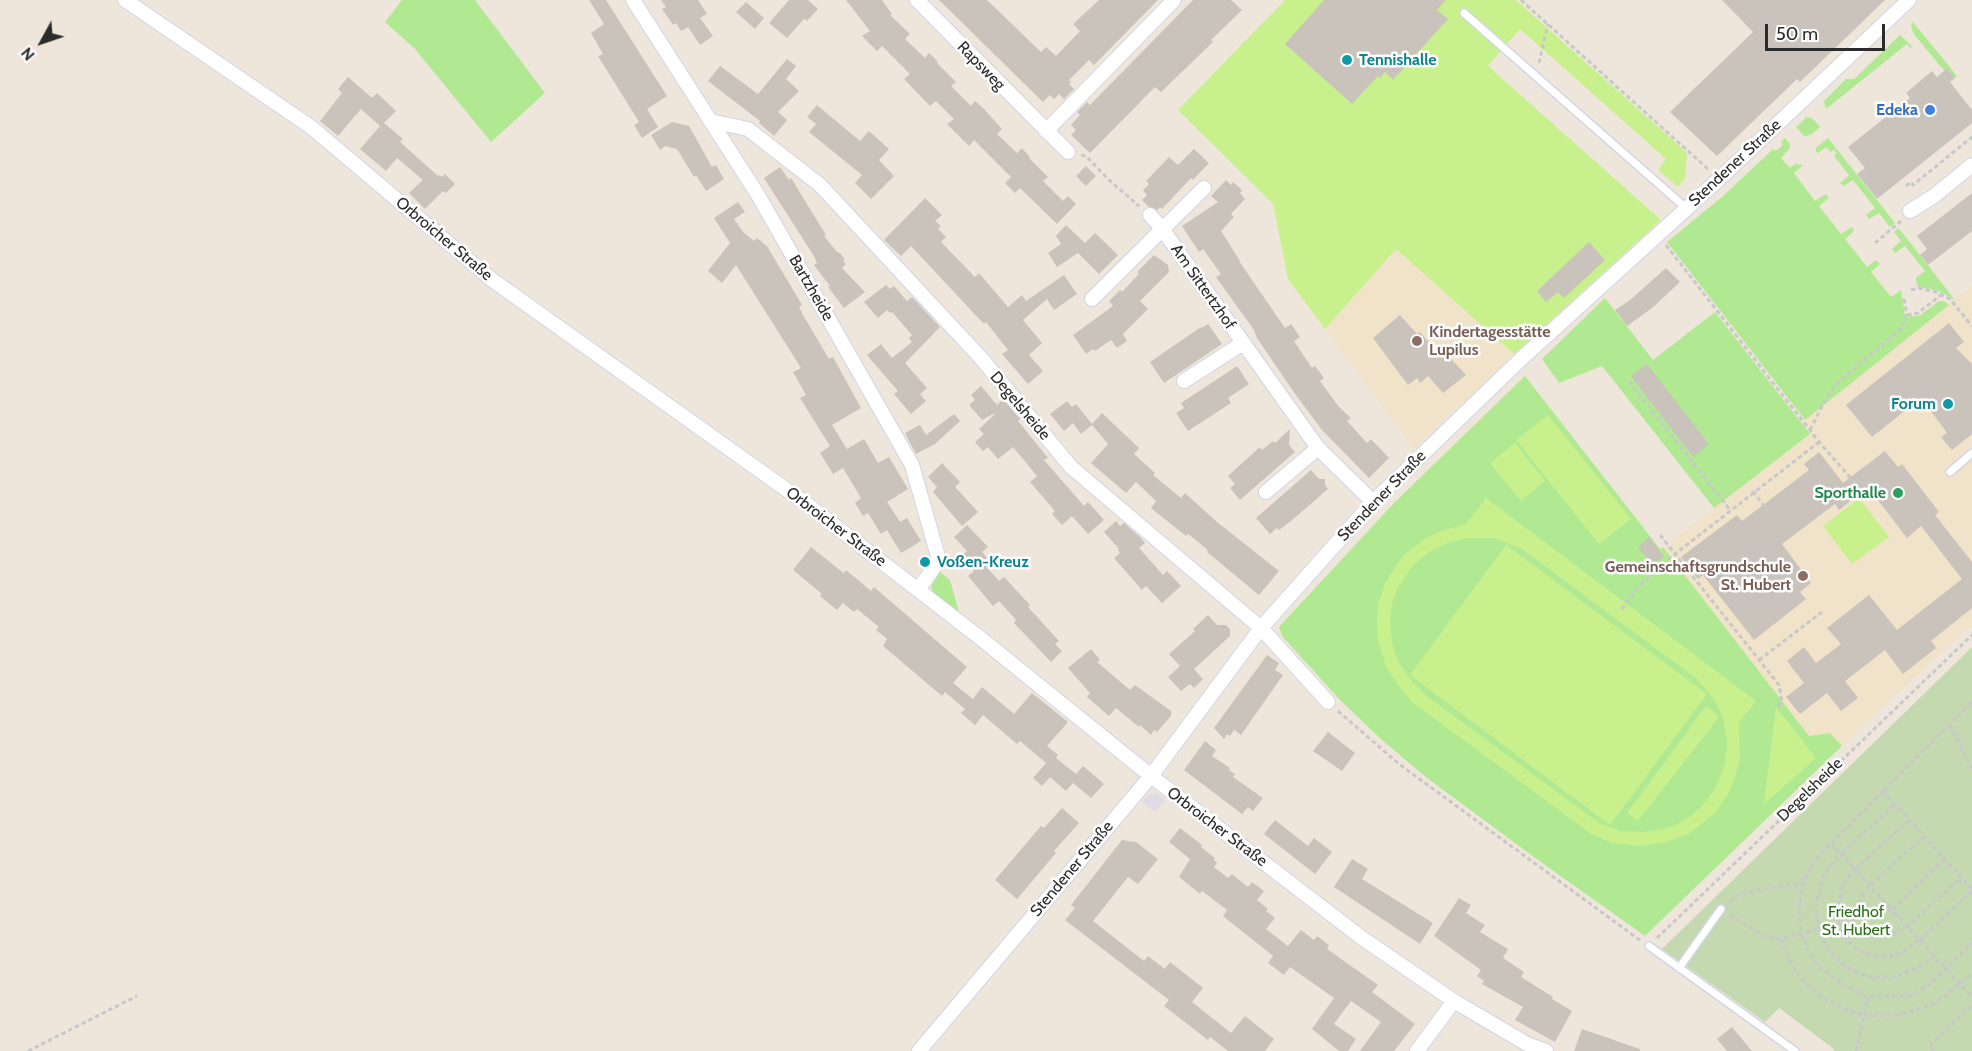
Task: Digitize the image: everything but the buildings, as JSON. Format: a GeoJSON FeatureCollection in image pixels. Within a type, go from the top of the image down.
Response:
{"type":"FeatureCollection","features":[{"type":"Feature","properties":{"kind":"street","name":"Orbroicher Straße"},"geometry":{"type":"LineString","coordinates":[[125,0],[311,126],[491,279],[808,505],[979,637],[1151,776],[1362,938],[1454,1000],[1527,1044],[1546,1051]]}},
{"type":"Feature","properties":{"kind":"street","name":"Bartzheide"},"geometry":{"type":"LineString","coordinates":[[633,0],[758,195],[912,465],[939,560],[918,590]]}},
{"type":"Feature","properties":{"kind":"street","name":"Rapsweg"},"geometry":{"type":"LineString","coordinates":[[917,0],[1068,152]]}},
{"type":"Feature","properties":{"kind":"street"},"geometry":{"type":"LineString","coordinates":[[1047,131],[1174,0]]}},
{"type":"Feature","properties":{"kind":"street","name":"Stendener Straße"},"geometry":{"type":"LineString","coordinates":[[919,1051],[1151,776],[1261,628],[1373,502],[1521,359],[1718,180],[1909,0]]}},
{"type":"Feature","properties":{"kind":"street","name":"Degelsheide"},"geometry":{"type":"LineString","coordinates":[[710,121],[747,129],[820,185],[981,358],[1071,467],[1261,628],[1328,702]]}},
{"type":"Feature","properties":{"kind":"street"},"geometry":{"type":"LineString","coordinates":[[1910,211],[1934,196],[1972,165]]}},
{"type":"Feature","properties":{"kind":"street","name":"Am Sittertzhof"},"geometry":{"type":"LineString","coordinates":[[1092,299],[1204,188]]}},
{"type":"Feature","properties":{"kind":"street","name":"Am Sittertzhof"},"geometry":{"type":"LineString","coordinates":[[1150,215],[1318,448],[1373,502]]}},
{"type":"Feature","properties":{"kind":"street","name":"Am Sittertzhof"},"geometry":{"type":"LineString","coordinates":[[1184,381],[1243,343]]}},
{"type":"Feature","properties":{"kind":"street"},"geometry":{"type":"LineString","coordinates":[[1266,492],[1318,448]]}},
{"type":"Feature","properties":{"kind":"street"},"geometry":{"type":"LineString","coordinates":[[1417,1051],[1454,1000]]}},
{"type":"Feature","properties":{"kind":"lane"},"geometry":{"type":"LineString","coordinates":[[1464,13],[1686,208]]}},
{"type":"Feature","properties":{"kind":"lane"},"geometry":{"type":"LineString","coordinates":[[1950,472],[1972,453]]}},
{"type":"Feature","properties":{"kind":"lane"},"geometry":{"type":"LineString","coordinates":[[1679,968],[1721,909]]}},
{"type":"Feature","properties":{"kind":"lane"},"geometry":{"type":"LineString","coordinates":[[1649,946],[1795,1051]]}},
{"type":"Feature","properties":{"kind":"path"},"geometry":{"type":"LineString","coordinates":[[1521,0],[1707,167],[1718,180]]}},
{"type":"Feature","properties":{"kind":"path"},"geometry":{"type":"LineString","coordinates":[[1536,76],[1548,24]]}},
{"type":"Feature","properties":{"kind":"path"},"geometry":{"type":"LineString","coordinates":[[1906,186],[1911,182],[1913,185],[1972,137]]}},
{"type":"Feature","properties":{"kind":"path"},"geometry":{"type":"LineString","coordinates":[[1068,152],[1086,156],[1108,179],[1150,215]]}},
{"type":"Feature","properties":{"kind":"path"},"geometry":{"type":"LineString","coordinates":[[1875,243],[1910,211]]}},
{"type":"Feature","properties":{"kind":"path"},"geometry":{"type":"LineString","coordinates":[[1657,234],[1819,442],[1864,493]]}},
{"type":"Feature","properties":{"kind":"path"},"geometry":{"type":"LineString","coordinates":[[1911,290],[1919,288],[1950,299],[1972,326]]}},
{"type":"Feature","properties":{"kind":"path"},"geometry":{"type":"LineString","coordinates":[[1907,315],[1918,314],[1941,295]]}},
{"type":"Feature","properties":{"kind":"path"},"geometry":{"type":"LineString","coordinates":[[1810,430],[1826,399],[1839,381],[1895,335],[1907,315],[1904,299]]}},
{"type":"Feature","properties":{"kind":"path"},"geometry":{"type":"LineString","coordinates":[[1629,381],[1730,510]]}},
{"type":"Feature","properties":{"kind":"path"},"geometry":{"type":"LineString","coordinates":[[1622,609],[1638,587],[1675,554],[1753,491],[1819,442]]}},
{"type":"Feature","properties":{"kind":"path"},"geometry":{"type":"LineString","coordinates":[[1753,491],[1769,513]]}},
{"type":"Feature","properties":{"kind":"path"},"geometry":{"type":"LineString","coordinates":[[1660,536],[1779,685],[1782,702],[1776,707]]}},
{"type":"Feature","properties":{"kind":"path"},"geometry":{"type":"LineString","coordinates":[[1759,660],[1822,612]]}},
{"type":"Feature","properties":{"kind":"path","name":"Degelsheide"},"geometry":{"type":"LineString","coordinates":[[1649,946],[1972,635]]}},
{"type":"Feature","properties":{"kind":"path"},"geometry":{"type":"LineString","coordinates":[[1328,702],[1399,764],[1649,946]]}},
{"type":"Feature","properties":{"kind":"path"},"geometry":{"type":"LineString","coordinates":[[1972,702],[1815,860],[1802,885],[1799,910],[1801,933],[1807,950],[1819,966],[1844,985],[1868,997],[1910,996],[1932,983],[1972,943]]}},
{"type":"Feature","properties":{"kind":"path"},"geometry":{"type":"LineString","coordinates":[[1950,725],[1972,769]]}},
{"type":"Feature","properties":{"kind":"path"},"geometry":{"type":"LineString","coordinates":[[1883,791],[1972,890],[1920,940],[1899,954],[1885,957],[1871,955],[1859,951],[1843,935],[1839,924],[1840,894],[1845,881],[1855,869],[1909,820]]}},
{"type":"Feature","properties":{"kind":"path"},"geometry":{"type":"LineString","coordinates":[[1894,805],[1841,854],[1826,873],[1816,911],[1819,929],[1829,951],[1840,962],[1856,972],[1871,977],[1893,977],[1903,974],[1926,963],[1934,956]]}},
{"type":"Feature","properties":{"kind":"path"},"geometry":{"type":"LineString","coordinates":[[1924,836],[1869,886],[1860,900],[1858,912],[1866,930],[1879,935],[1893,934],[1908,927],[1961,877]]}},
{"type":"Feature","properties":{"kind":"path"},"geometry":{"type":"LineString","coordinates":[[1831,843],[1972,997]]}},
{"type":"Feature","properties":{"kind":"path"},"geometry":{"type":"LineString","coordinates":[[1802,885],[1784,885],[1737,896],[1721,909],[1763,936],[1781,939],[1892,910],[1944,859]]}},
{"type":"Feature","properties":{"kind":"path"},"geometry":{"type":"LineString","coordinates":[[1781,939],[1798,975],[1806,984],[1822,998],[1851,1012],[1864,1015],[1881,1017],[1916,1011],[1934,1004],[1972,973]]}},
{"type":"Feature","properties":{"kind":"path"},"geometry":{"type":"LineString","coordinates":[[28,1051],[137,996]]}},
{"type":"Feature","properties":{"kind":"path"},"geometry":{"type":"LineString","coordinates":[[1856,1051],[1868,997]]}},
{"type":"Feature","properties":{"kind":"path"},"geometry":{"type":"LineString","coordinates":[[1934,1051],[1929,1046],[1972,1005]]}},
{"type":"Feature","properties":{"kind":"shaded area","name":"Kindertagesstätte Lupilus"},"geometry":{"type":"Polygon","coordinates":[[[1396,249],[1514,354],[1414,449],[1325,329],[1396,249]]]}},
{"type":"Feature","properties":{"kind":"shaded area","name":"Gemeinschaftsgrundschule St. Hubert"},"geometry":{"type":"Polygon","coordinates":[[[1972,286],[1972,627],[1964,631],[1842,746],[1830,733],[1809,736],[1663,547],[1810,434],[1801,422],[1972,286]]]}},
{"type":"Feature","properties":{"kind":"shaded area"},"geometry":{"type":"Polygon","coordinates":[[[1156,793],[1165,800],[1155,812],[1142,802],[1149,794],[1156,793]]]}},
{"type":"Feature","properties":{"kind":"green space"},"geometry":{"type":"Polygon","coordinates":[[[402,0],[475,0],[545,93],[491,142],[415,49],[385,22],[402,0]]]}},
{"type":"Feature","properties":{"kind":"green space"},"geometry":{"type":"Polygon","coordinates":[[[1285,0],[1516,0],[1687,153],[1685,179],[1678,187],[1658,170],[1666,159],[1520,29],[1488,66],[1661,220],[1514,354],[1396,249],[1325,329],[1288,279],[1273,204],[1178,110],[1285,0]]]}},
{"type":"Feature","properties":{"kind":"green space"},"geometry":{"type":"Polygon","coordinates":[[[1913,22],[1957,76],[1955,78],[1947,68],[1944,70],[1940,66],[1913,33],[1911,25],[1913,22]]]}},
{"type":"Feature","properties":{"kind":"green space"},"geometry":{"type":"Polygon","coordinates":[[[1900,35],[1912,46],[1910,48],[1907,44],[1826,109],[1824,101],[1846,79],[1854,79],[1900,35]]]}},
{"type":"Feature","properties":{"kind":"green space"},"geometry":{"type":"Polygon","coordinates":[[[1807,117],[1813,119],[1820,127],[1811,135],[1804,136],[1796,127],[1807,117]]]}},
{"type":"Feature","properties":{"kind":"green space"},"geometry":{"type":"Polygon","coordinates":[[[1785,138],[1790,148],[1781,158],[1790,168],[1795,164],[1803,165],[1794,173],[1815,201],[1826,194],[1829,198],[1819,206],[1841,234],[1852,227],[1854,231],[1845,239],[1867,267],[1876,260],[1880,264],[1871,272],[1891,297],[1901,290],[1905,316],[1908,318],[1919,316],[1939,301],[1944,301],[1949,305],[1805,420],[1667,242],[1722,197],[1772,150],[1776,151],[1783,145],[1781,142],[1785,138]]]}},
{"type":"Feature","properties":{"kind":"green space"},"geometry":{"type":"Polygon","coordinates":[[[1828,138],[1895,223],[1890,227],[1879,213],[1869,219],[1866,215],[1875,208],[1853,180],[1844,186],[1840,183],[1849,175],[1834,156],[1837,153],[1834,150],[1831,152],[1826,147],[1816,152],[1816,148],[1828,138]]]}},
{"type":"Feature","properties":{"kind":"green space"},"geometry":{"type":"Polygon","coordinates":[[[1898,228],[1955,300],[1939,291],[1917,286],[1916,278],[1925,271],[1905,246],[1895,253],[1892,249],[1901,241],[1894,232],[1898,228]]]}},
{"type":"Feature","properties":{"kind":"green space"},"geometry":{"type":"Polygon","coordinates":[[[1605,298],[1653,360],[1715,312],[1810,434],[1714,508],[1602,366],[1559,383],[1542,359],[1605,298]]]}},
{"type":"Feature","properties":{"kind":"green space"},"geometry":{"type":"Polygon","coordinates":[[[1525,376],[1660,549],[1663,547],[1809,736],[1830,733],[1842,746],[1645,936],[1427,778],[1340,700],[1282,636],[1279,627],[1395,502],[1525,376]]]}},
{"type":"Feature","properties":{"kind":"green space"},"geometry":{"type":"Polygon","coordinates":[[[1548,415],[1631,519],[1599,544],[1516,440],[1548,415]]]}},
{"type":"Feature","properties":{"kind":"green space"},"geometry":{"type":"Polygon","coordinates":[[[1515,443],[1545,481],[1521,501],[1490,463],[1515,443]]]}},
{"type":"Feature","properties":{"kind":"green space"},"geometry":{"type":"Polygon","coordinates":[[[1486,498],[1756,701],[1739,723],[1740,758],[1728,794],[1715,813],[1690,833],[1665,842],[1640,846],[1612,843],[1590,833],[1412,702],[1398,685],[1386,667],[1378,640],[1378,605],[1385,583],[1403,556],[1423,540],[1438,532],[1466,524],[1486,498]],[[1466,538],[1447,543],[1414,564],[1399,586],[1393,600],[1390,617],[1392,643],[1402,668],[1413,683],[1428,697],[1599,823],[1620,831],[1641,832],[1660,830],[1678,824],[1691,816],[1715,789],[1725,764],[1727,743],[1724,721],[1715,700],[1697,679],[1522,549],[1494,538],[1466,538]]]}},
{"type":"Feature","properties":{"kind":"green space"},"geometry":{"type":"Polygon","coordinates":[[[1859,498],[1889,537],[1852,564],[1823,526],[1859,498]]]}},
{"type":"Feature","properties":{"kind":"green space"},"geometry":{"type":"Polygon","coordinates":[[[1506,545],[1707,694],[1610,825],[1410,675],[1506,545]]]}},
{"type":"Feature","properties":{"kind":"green space"},"geometry":{"type":"Polygon","coordinates":[[[940,572],[950,580],[960,616],[934,596],[931,587],[940,572]]]}},
{"type":"Feature","properties":{"kind":"green space","name":"Friedhof St. Hubert"},"geometry":{"type":"Polygon","coordinates":[[[1972,647],[1972,1051],[1834,1051],[1779,1008],[1765,1022],[1662,949],[1972,647]]]}},
{"type":"Feature","properties":{"kind":"green space"},"geometry":{"type":"Polygon","coordinates":[[[1706,706],[1719,716],[1707,734],[1693,723],[1706,706]]]}},
{"type":"Feature","properties":{"kind":"green space"},"geometry":{"type":"Polygon","coordinates":[[[1776,707],[1816,758],[1764,804],[1776,707]]]}},
{"type":"Feature","properties":{"kind":"green space"},"geometry":{"type":"Polygon","coordinates":[[[1693,724],[1706,734],[1638,821],[1627,813],[1693,724]]]}},
{"type":"Feature","properties":{"kind":"place","name":"Tennishalle"},"geometry":{"type":"Point","coordinates":[1347,60]}},
{"type":"Feature","properties":{"kind":"place","name":"Edeka"},"geometry":{"type":"Point","coordinates":[1930,110]}},
{"type":"Feature","properties":{"kind":"place","name":"Kindertagesstätte Lupilus"},"geometry":{"type":"Point","coordinates":[1417,341]}},
{"type":"Feature","properties":{"kind":"place","name":"Forum"},"geometry":{"type":"Point","coordinates":[1948,404]}},
{"type":"Feature","properties":{"kind":"place","name":"Sporthalle"},"geometry":{"type":"Point","coordinates":[1898,493]}},
{"type":"Feature","properties":{"kind":"place","name":"Voßen-Kreuz"},"geometry":{"type":"Point","coordinates":[925,562]}},
{"type":"Feature","properties":{"kind":"place","name":"Gemeinschaftsgrundschule St. Hubert"},"geometry":{"type":"Point","coordinates":[1803,576]}}]}
